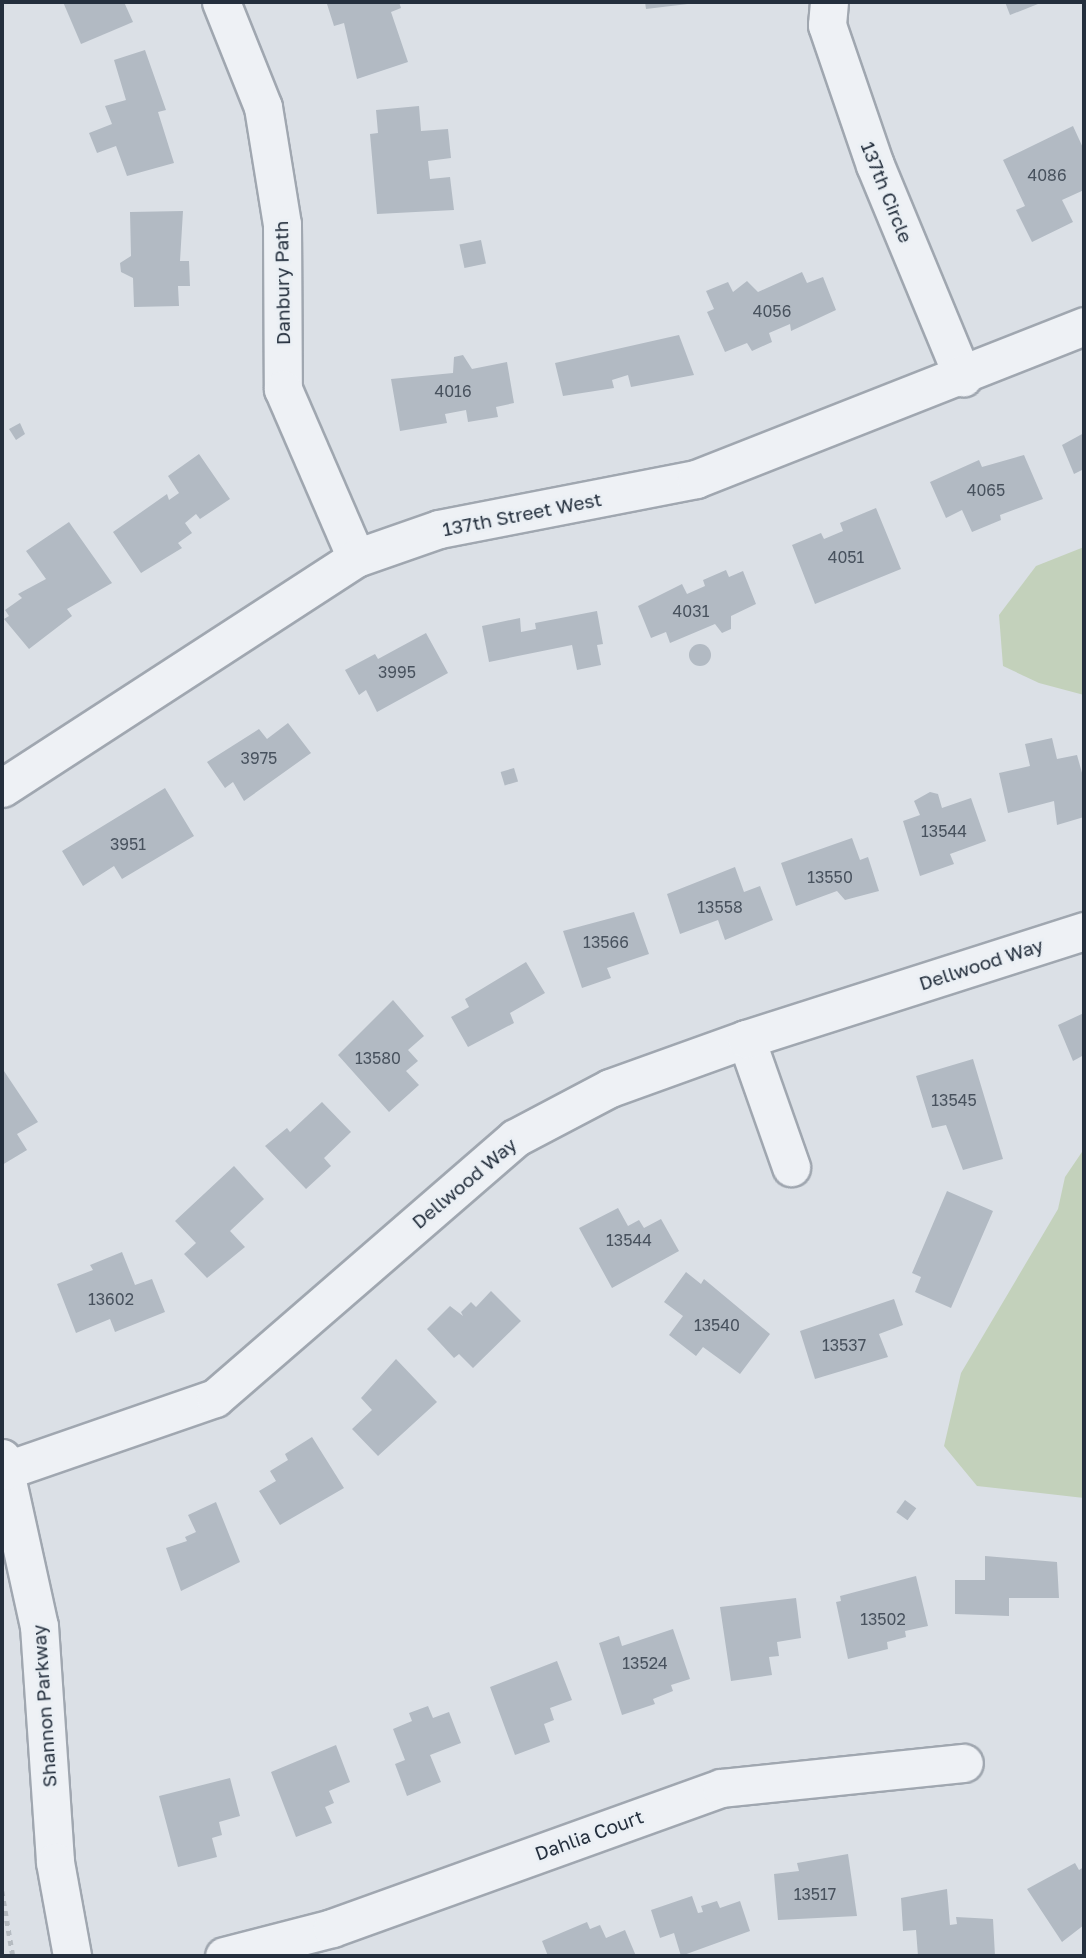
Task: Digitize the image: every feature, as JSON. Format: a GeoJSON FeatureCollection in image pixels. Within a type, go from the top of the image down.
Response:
{"type":"FeatureCollection","features":[{"type":"Feature","properties":{"kind":"street","name":"Danbury Path"},"geometry":{"type":"LineString","coordinates":[[221,2],[263,107],[282,224],[284,389],[356,558]]}},
{"type":"Feature","properties":{"kind":"street","name":"137th Circle"},"geometry":{"type":"LineString","coordinates":[[829,2],[827,25],[874,165],[964,377]]}},
{"type":"Feature","properties":{"kind":"street","name":"137th Street West"},"geometry":{"type":"LineString","coordinates":[[2,788],[356,558],[439,529],[696,479],[964,377],[1084,326]]}},
{"type":"Feature","properties":{"kind":"street","name":"Dellwood Way"},"geometry":{"type":"LineString","coordinates":[[4,1464],[215,1398],[515,1138],[610,1088],[746,1039],[1084,931]]}},
{"type":"Feature","properties":{"kind":"street"},"geometry":{"type":"LineString","coordinates":[[746,1039],[791,1167]]}},
{"type":"Feature","properties":{"kind":"street","name":"Shannon Parkway"},"geometry":{"type":"LineString","coordinates":[[4,1464],[39,1626],[55,1862],[72,1956]]}},
{"type":"Feature","properties":{"kind":"street","name":"Dahlia Court"},"geometry":{"type":"LineString","coordinates":[[224,1956],[332,1928],[721,1788],[964,1763]]}},
{"type":"Feature","properties":{"kind":"path"},"geometry":{"type":"LineString","coordinates":[[2,1891],[13,1956]]}},
{"type":"Feature","properties":{"kind":"green space"},"geometry":{"type":"Polygon","coordinates":[[[1084,547],[1084,695],[1039,683],[1003,666],[999,615],[1036,566],[1084,547]]]}},
{"type":"Feature","properties":{"kind":"green space"},"geometry":{"type":"Polygon","coordinates":[[[1084,1149],[1084,1498],[977,1486],[944,1446],[961,1373],[1058,1209],[1065,1177],[1084,1149]]]}},
{"type":"Feature","properties":{"kind":"building"},"geometry":{"type":"Polygon","coordinates":[[[63,2],[124,2],[133,22],[81,44],[63,2]]]}},
{"type":"Feature","properties":{"kind":"building"},"geometry":{"type":"Polygon","coordinates":[[[399,2],[401,8],[391,12],[408,62],[357,79],[344,23],[334,26],[327,4],[399,2]]]}},
{"type":"Feature","properties":{"kind":"building"},"geometry":{"type":"Polygon","coordinates":[[[645,2],[696,2],[696,3],[646,9],[645,2]]]}},
{"type":"Feature","properties":{"kind":"building"},"geometry":{"type":"Polygon","coordinates":[[[1005,2],[1043,2],[1010,15],[1005,2]]]}},
{"type":"Feature","properties":{"kind":"building"},"geometry":{"type":"Polygon","coordinates":[[[145,50],[166,110],[158,112],[174,163],[127,176],[116,146],[97,153],[89,133],[112,124],[105,106],[126,100],[114,60],[145,50]]]}},
{"type":"Feature","properties":{"kind":"building"},"geometry":{"type":"Polygon","coordinates":[[[419,106],[421,131],[448,129],[451,158],[428,161],[430,179],[450,177],[454,210],[377,214],[370,134],[378,133],[376,110],[419,106]]]}},
{"type":"Feature","properties":{"kind":"building"},"geometry":{"type":"Polygon","coordinates":[[[1073,126],[1084,150],[1084,190],[1062,200],[1073,222],[1032,242],[1016,210],[1025,206],[1003,160],[1073,126]]]}},
{"type":"Feature","properties":{"kind":"building"},"geometry":{"type":"Polygon","coordinates":[[[183,211],[180,261],[189,261],[190,286],[178,286],[179,306],[134,307],[133,278],[121,272],[120,263],[131,256],[130,212],[183,211]]]}},
{"type":"Feature","properties":{"kind":"building"},"geometry":{"type":"Polygon","coordinates":[[[481,240],[486,263],[464,268],[459,245],[481,240]]]}},
{"type":"Feature","properties":{"kind":"building"},"geometry":{"type":"Polygon","coordinates":[[[802,272],[807,283],[823,277],[836,310],[791,331],[790,324],[769,333],[772,342],[752,351],[747,343],[725,352],[707,312],[714,309],[706,291],[728,282],[733,292],[747,281],[758,292],[802,272]]]}},
{"type":"Feature","properties":{"kind":"building"},"geometry":{"type":"Polygon","coordinates":[[[679,335],[694,375],[631,387],[628,375],[612,380],[614,388],[563,396],[555,363],[679,335]]]}},
{"type":"Feature","properties":{"kind":"building"},"geometry":{"type":"Polygon","coordinates":[[[463,355],[472,369],[507,362],[514,403],[496,407],[498,417],[468,422],[466,410],[445,414],[447,423],[400,431],[391,379],[453,373],[454,357],[463,355]]]}},
{"type":"Feature","properties":{"kind":"building"},"geometry":{"type":"Polygon","coordinates":[[[20,423],[25,434],[16,440],[9,429],[20,423]]]}},
{"type":"Feature","properties":{"kind":"building"},"geometry":{"type":"Polygon","coordinates":[[[1084,433],[1084,469],[1074,474],[1062,445],[1084,433]]]}},
{"type":"Feature","properties":{"kind":"building"},"geometry":{"type":"Polygon","coordinates":[[[199,454],[230,499],[200,519],[196,514],[185,523],[192,533],[178,543],[182,548],[141,573],[113,532],[167,494],[169,500],[179,493],[168,476],[199,454]]]}},
{"type":"Feature","properties":{"kind":"building"},"geometry":{"type":"Polygon","coordinates":[[[1024,455],[1043,499],[1000,515],[1001,520],[972,532],[962,510],[946,518],[930,482],[979,460],[982,467],[1024,455]]]}},
{"type":"Feature","properties":{"kind":"building"},"geometry":{"type":"Polygon","coordinates":[[[876,508],[901,569],[815,604],[792,545],[821,533],[824,539],[843,531],[840,523],[876,508]]]}},
{"type":"Feature","properties":{"kind":"building"},"geometry":{"type":"Polygon","coordinates":[[[69,522],[112,583],[67,609],[72,616],[29,649],[4,619],[9,616],[5,610],[22,598],[18,594],[46,579],[26,551],[69,522]]]}},
{"type":"Feature","properties":{"kind":"building"},"geometry":{"type":"Polygon","coordinates":[[[726,570],[729,577],[743,571],[756,604],[731,616],[731,629],[722,633],[715,624],[670,643],[666,632],[651,638],[638,606],[682,584],[687,594],[705,586],[703,580],[726,570]]]}},
{"type":"Feature","properties":{"kind":"building"},"geometry":{"type":"Polygon","coordinates":[[[597,611],[603,644],[597,645],[601,665],[577,670],[572,645],[489,662],[482,626],[520,618],[521,632],[536,629],[535,623],[597,611]]]}},
{"type":"Feature","properties":{"kind":"building"},"geometry":{"type":"Polygon","coordinates":[[[426,633],[448,673],[377,712],[366,690],[359,695],[345,670],[375,654],[378,659],[426,633]]]}},
{"type":"Feature","properties":{"kind":"building"},"geometry":{"type":"Polygon","coordinates":[[[700,644],[708,647],[711,655],[708,663],[700,666],[692,663],[689,655],[692,647],[700,644]]]}},
{"type":"Feature","properties":{"kind":"building"},"geometry":{"type":"Polygon","coordinates":[[[288,723],[311,753],[244,801],[233,782],[225,788],[207,762],[259,729],[267,739],[288,723]]]}},
{"type":"Feature","properties":{"kind":"building"},"geometry":{"type":"Polygon","coordinates":[[[1052,738],[1057,759],[1077,755],[1084,780],[1084,817],[1057,825],[1054,801],[1008,813],[999,773],[1030,766],[1025,744],[1052,738]]]}},
{"type":"Feature","properties":{"kind":"building"},"geometry":{"type":"Polygon","coordinates":[[[514,768],[518,781],[505,785],[501,772],[514,768]]]}},
{"type":"Feature","properties":{"kind":"building"},"geometry":{"type":"Polygon","coordinates":[[[165,788],[194,836],[122,879],[114,866],[83,886],[62,851],[165,788]]]}},
{"type":"Feature","properties":{"kind":"building"},"geometry":{"type":"Polygon","coordinates":[[[930,792],[938,794],[942,808],[971,798],[986,841],[950,854],[954,864],[920,876],[903,821],[920,815],[914,801],[930,792]]]}},
{"type":"Feature","properties":{"kind":"building"},"geometry":{"type":"Polygon","coordinates":[[[852,838],[860,860],[868,857],[879,891],[845,900],[837,891],[796,906],[781,863],[852,838]]]}},
{"type":"Feature","properties":{"kind":"building"},"geometry":{"type":"Polygon","coordinates":[[[735,867],[744,892],[760,886],[773,920],[725,940],[718,920],[680,934],[667,894],[735,867]]]}},
{"type":"Feature","properties":{"kind":"building"},"geometry":{"type":"Polygon","coordinates":[[[634,912],[649,954],[607,968],[611,978],[582,988],[563,931],[634,912]]]}},
{"type":"Feature","properties":{"kind":"building"},"geometry":{"type":"Polygon","coordinates":[[[526,962],[545,993],[510,1013],[514,1023],[468,1047],[451,1017],[469,1007],[465,999],[526,962]]]}},
{"type":"Feature","properties":{"kind":"building"},"geometry":{"type":"Polygon","coordinates":[[[393,1000],[424,1036],[408,1050],[418,1061],[406,1071],[419,1085],[389,1112],[338,1055],[393,1000]]]}},
{"type":"Feature","properties":{"kind":"building"},"geometry":{"type":"Polygon","coordinates":[[[1084,1013],[1084,1055],[1073,1061],[1058,1025],[1084,1013]]]}},
{"type":"Feature","properties":{"kind":"building"},"geometry":{"type":"Polygon","coordinates":[[[973,1059],[1003,1159],[963,1170],[946,1125],[932,1128],[916,1076],[973,1059]]]}},
{"type":"Feature","properties":{"kind":"building"},"geometry":{"type":"Polygon","coordinates":[[[2,1068],[38,1122],[17,1134],[27,1150],[2,1165],[2,1068]]]}},
{"type":"Feature","properties":{"kind":"building"},"geometry":{"type":"Polygon","coordinates":[[[322,1102],[351,1132],[324,1158],[331,1166],[306,1189],[265,1146],[287,1128],[290,1132],[322,1102]]]}},
{"type":"Feature","properties":{"kind":"building"},"geometry":{"type":"Polygon","coordinates":[[[234,1166],[264,1199],[230,1231],[245,1247],[207,1278],[184,1254],[196,1243],[175,1221],[234,1166]]]}},
{"type":"Feature","properties":{"kind":"building"},"geometry":{"type":"Polygon","coordinates":[[[947,1191],[993,1211],[951,1308],[915,1292],[921,1277],[912,1273],[947,1191]]]}},
{"type":"Feature","properties":{"kind":"building"},"geometry":{"type":"Polygon","coordinates":[[[618,1208],[628,1226],[639,1220],[644,1228],[661,1219],[679,1251],[612,1288],[579,1228],[618,1208]]]}},
{"type":"Feature","properties":{"kind":"building"},"geometry":{"type":"Polygon","coordinates":[[[122,1252],[135,1285],[152,1279],[165,1312],[115,1332],[110,1319],[76,1333],[57,1284],[93,1270],[90,1265],[122,1252]]]}},
{"type":"Feature","properties":{"kind":"building"},"geometry":{"type":"Polygon","coordinates":[[[686,1272],[701,1284],[704,1279],[770,1334],[740,1374],[703,1347],[696,1356],[669,1335],[683,1316],[664,1302],[686,1272]]]}},
{"type":"Feature","properties":{"kind":"building"},"geometry":{"type":"Polygon","coordinates":[[[491,1291],[521,1321],[473,1368],[459,1354],[454,1358],[427,1329],[450,1306],[463,1316],[461,1312],[471,1302],[476,1307],[491,1291]]]}},
{"type":"Feature","properties":{"kind":"building"},"geometry":{"type":"Polygon","coordinates":[[[894,1299],[903,1325],[879,1334],[888,1357],[815,1379],[800,1331],[894,1299]]]}},
{"type":"Feature","properties":{"kind":"building"},"geometry":{"type":"Polygon","coordinates":[[[396,1359],[437,1402],[378,1456],[352,1429],[372,1410],[361,1398],[396,1359]]]}},
{"type":"Feature","properties":{"kind":"building"},"geometry":{"type":"Polygon","coordinates":[[[312,1437],[344,1488],[280,1525],[259,1491],[276,1481],[270,1471],[288,1460],[285,1454],[312,1437]]]}},
{"type":"Feature","properties":{"kind":"building"},"geometry":{"type":"Polygon","coordinates":[[[905,1500],[916,1508],[908,1520],[896,1512],[905,1500]]]}},
{"type":"Feature","properties":{"kind":"building"},"geometry":{"type":"Polygon","coordinates":[[[216,1502],[240,1562],[181,1591],[166,1548],[187,1541],[185,1537],[196,1532],[188,1515],[216,1502]]]}},
{"type":"Feature","properties":{"kind":"building"},"geometry":{"type":"Polygon","coordinates":[[[985,1556],[1057,1562],[1059,1598],[1009,1598],[1009,1616],[955,1614],[955,1580],[985,1580],[985,1556]]]}},
{"type":"Feature","properties":{"kind":"building"},"geometry":{"type":"Polygon","coordinates":[[[916,1576],[928,1626],[905,1631],[906,1637],[887,1642],[888,1649],[848,1659],[836,1602],[841,1601],[840,1596],[916,1576]]]}},
{"type":"Feature","properties":{"kind":"building"},"geometry":{"type":"Polygon","coordinates":[[[796,1598],[801,1638],[777,1642],[779,1656],[769,1657],[772,1675],[731,1681],[720,1607],[796,1598]]]}},
{"type":"Feature","properties":{"kind":"building"},"geometry":{"type":"Polygon","coordinates":[[[673,1629],[690,1679],[671,1685],[673,1691],[653,1699],[655,1704],[622,1715],[599,1643],[619,1636],[622,1646],[673,1629]]]}},
{"type":"Feature","properties":{"kind":"building"},"geometry":{"type":"Polygon","coordinates":[[[557,1661],[572,1700],[550,1708],[554,1720],[544,1724],[550,1742],[515,1755],[490,1687],[557,1661]]]}},
{"type":"Feature","properties":{"kind":"building"},"geometry":{"type":"Polygon","coordinates":[[[428,1706],[433,1718],[449,1712],[461,1743],[430,1755],[441,1782],[407,1796],[395,1764],[405,1760],[393,1729],[412,1721],[409,1713],[428,1706]]]}},
{"type":"Feature","properties":{"kind":"building"},"geometry":{"type":"Polygon","coordinates":[[[336,1745],[350,1782],[329,1791],[334,1803],[325,1807],[332,1823],[296,1837],[271,1772],[336,1745]]]}},
{"type":"Feature","properties":{"kind":"building"},"geometry":{"type":"Polygon","coordinates":[[[230,1778],[240,1816],[219,1822],[222,1835],[212,1838],[217,1857],[178,1867],[159,1796],[230,1778]]]}},
{"type":"Feature","properties":{"kind":"building"},"geometry":{"type":"Polygon","coordinates":[[[848,1854],[857,1916],[778,1920],[774,1874],[799,1871],[797,1863],[848,1854]]]}},
{"type":"Feature","properties":{"kind":"building"},"geometry":{"type":"Polygon","coordinates":[[[1075,1863],[1079,1870],[1084,1867],[1084,1925],[1062,1942],[1027,1889],[1075,1863]]]}},
{"type":"Feature","properties":{"kind":"building"},"geometry":{"type":"Polygon","coordinates":[[[947,1889],[950,1925],[957,1924],[956,1917],[993,1919],[995,1956],[918,1956],[916,1930],[903,1931],[901,1898],[947,1889]]]}},
{"type":"Feature","properties":{"kind":"building"},"geometry":{"type":"Polygon","coordinates":[[[692,1896],[698,1913],[703,1912],[701,1906],[717,1901],[720,1908],[740,1901],[750,1931],[681,1956],[674,1933],[660,1938],[651,1910],[692,1896]]]}},
{"type":"Feature","properties":{"kind":"building"},"geometry":{"type":"Polygon","coordinates":[[[587,1922],[590,1929],[600,1925],[606,1938],[625,1930],[636,1956],[548,1956],[542,1941],[587,1922]]]}}]}
